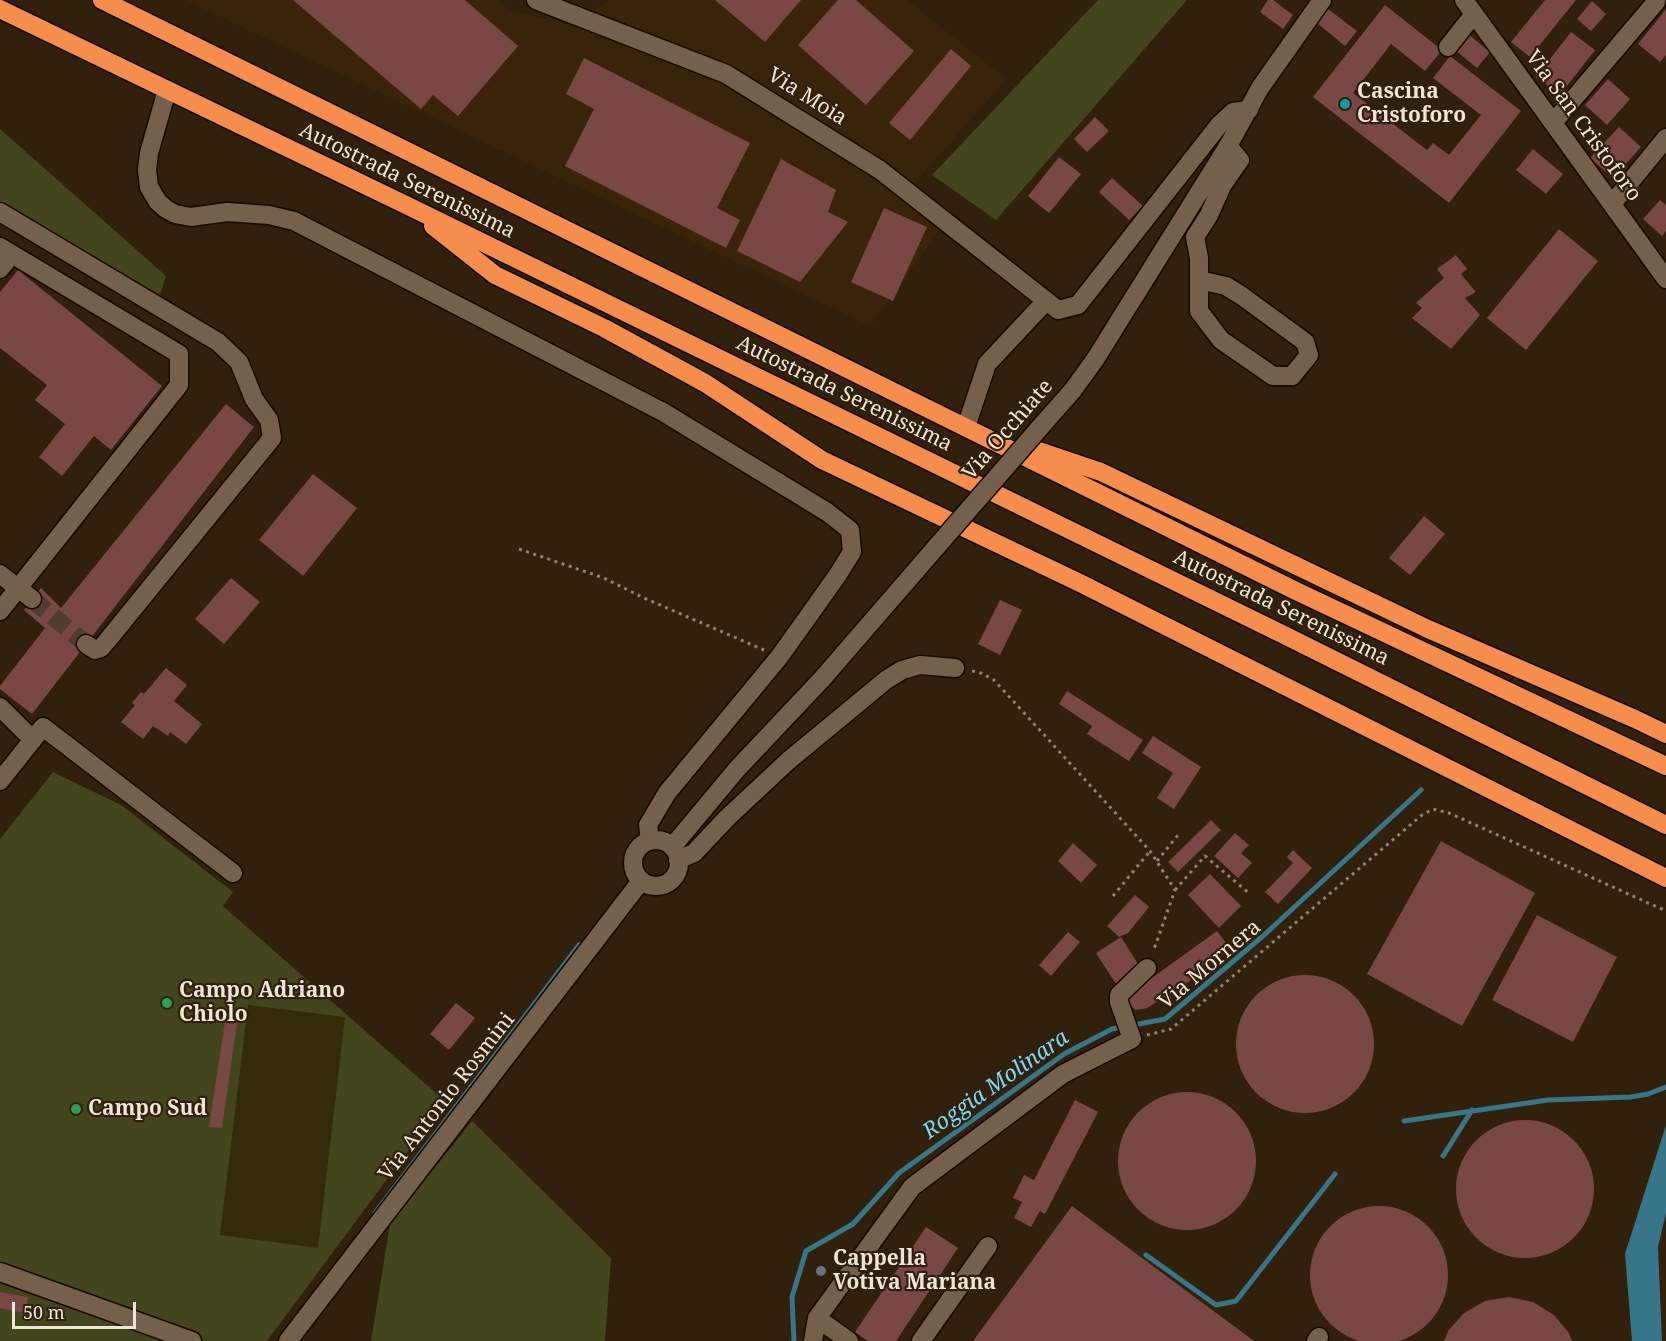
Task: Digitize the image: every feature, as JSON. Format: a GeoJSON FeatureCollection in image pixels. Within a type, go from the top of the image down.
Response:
{"type":"FeatureCollection","features":[{"type":"Feature","properties":{"kind":"highway","name":"Autostrada Serenissima"},"geometry":{"type":"LineString","coordinates":[[102,0],[1296,591],[1666,766]]}},
{"type":"Feature","properties":{"kind":"highway","name":"Autostrada Serenissima"},"geometry":{"type":"LineString","coordinates":[[0,9],[1248,617],[1666,825]]}},
{"type":"Feature","properties":{"kind":"highway"},"geometry":{"type":"LineString","coordinates":[[406,205],[495,275],[604,328],[705,383],[822,460],[1080,583],[1666,878]]}},
{"type":"Feature","properties":{"kind":"highway"},"geometry":{"type":"LineString","coordinates":[[966,427],[1101,472],[1418,624],[1666,734]]}},
{"type":"Feature","properties":{"kind":"street","name":"Via Moia"},"geometry":{"type":"LineString","coordinates":[[536,0],[558,3],[726,74],[880,170],[1025,283],[1046,302]]}},
{"type":"Feature","properties":{"kind":"street","name":"Via Occhiate"},"geometry":{"type":"LineString","coordinates":[[675,853],[737,769],[822,679],[1073,390],[1096,358],[1228,146],[1260,88],[1323,0]]}},
{"type":"Feature","properties":{"kind":"street"},"geometry":{"type":"LineString","coordinates":[[1553,123],[1656,2]]}},
{"type":"Feature","properties":{"kind":"street"},"geometry":{"type":"LineString","coordinates":[[1448,47],[1469,7]]}},
{"type":"Feature","properties":{"kind":"street","name":"Via San Cristoforo"},"geometry":{"type":"LineString","coordinates":[[1469,7],[1612,204],[1663,267]]}},
{"type":"Feature","properties":{"kind":"street"},"geometry":{"type":"LineString","coordinates":[[167,90],[149,153],[147,170],[149,188],[158,202],[166,209],[175,214],[191,217],[228,212],[268,215],[294,221],[663,412],[826,512],[850,530],[852,552],[837,576],[780,656],[666,793],[648,825],[650,841]]}},
{"type":"Feature","properties":{"kind":"street"},"geometry":{"type":"LineString","coordinates":[[966,427],[987,364],[1046,302],[1058,310],[1078,305],[1219,126],[1233,112],[1249,110]]}},
{"type":"Feature","properties":{"kind":"street"},"geometry":{"type":"LineString","coordinates":[[1612,204],[1666,138]]}},
{"type":"Feature","properties":{"kind":"street"},"geometry":{"type":"LineString","coordinates":[[1199,280],[1226,286],[1305,342],[1309,355],[1292,376],[1273,376],[1247,359],[1221,340],[1199,311],[1199,280],[1199,258],[1195,237],[1209,215],[1222,186],[1240,160],[1228,146]]}},
{"type":"Feature","properties":{"kind":"street"},"geometry":{"type":"LineString","coordinates":[[0,212],[218,342],[240,362],[254,399],[269,420],[272,438],[107,641],[101,648],[95,650],[86,644]]}},
{"type":"Feature","properties":{"kind":"street"},"geometry":{"type":"LineString","coordinates":[[0,269],[6,251],[179,354],[179,385],[25,593],[0,610]]}},
{"type":"Feature","properties":{"kind":"street"},"geometry":{"type":"LineString","coordinates":[[0,574],[25,593]]}},
{"type":"Feature","properties":{"kind":"street"},"geometry":{"type":"LineString","coordinates":[[675,853],[675,874],[664,885],[648,885],[641,881],[633,869],[638,848],[650,841],[662,841],[675,853],[694,853],[727,818],[788,761],[886,680],[902,670],[920,665],[955,668]]}},
{"type":"Feature","properties":{"kind":"street"},"geometry":{"type":"LineString","coordinates":[[0,707],[33,740]]}},
{"type":"Feature","properties":{"kind":"street"},"geometry":{"type":"LineString","coordinates":[[0,781],[42,727],[233,873]]}},
{"type":"Feature","properties":{"kind":"street"},"geometry":{"type":"LineString","coordinates":[[1621,804],[1666,830]]}},
{"type":"Feature","properties":{"kind":"street","name":"Via Antonio Rosmini"},"geometry":{"type":"LineString","coordinates":[[288,1341],[641,881]]}},
{"type":"Feature","properties":{"kind":"street"},"geometry":{"type":"LineString","coordinates":[[813,1341],[817,1318],[912,1187],[1063,1074],[1130,1034],[1119,995],[1147,968]]}},
{"type":"Feature","properties":{"kind":"street"},"geometry":{"type":"LineString","coordinates":[[921,1341],[988,1246]]}},
{"type":"Feature","properties":{"kind":"street"},"geometry":{"type":"LineString","coordinates":[[0,1272],[192,1341]]}},
{"type":"Feature","properties":{"kind":"street"},"geometry":{"type":"LineString","coordinates":[[817,1318],[849,1341]]}},
{"type":"Feature","properties":{"kind":"path"},"geometry":{"type":"LineString","coordinates":[[519,549],[604,578],[644,598],[780,656]]}},
{"type":"Feature","properties":{"kind":"path"},"geometry":{"type":"LineString","coordinates":[[955,668],[981,673],[994,680],[1150,851],[1175,890]]}},
{"type":"Feature","properties":{"kind":"path","name":"Via Mornera"},"geometry":{"type":"LineString","coordinates":[[1130,1034],[1171,1029],[1422,815],[1433,809],[1449,813],[1666,911]]}},
{"type":"Feature","properties":{"kind":"path"},"geometry":{"type":"LineString","coordinates":[[1157,861],[1178,836]]}},
{"type":"Feature","properties":{"kind":"path"},"geometry":{"type":"LineString","coordinates":[[1113,896],[1150,851]]}},
{"type":"Feature","properties":{"kind":"path"},"geometry":{"type":"LineString","coordinates":[[1147,968],[1175,890],[1205,856],[1250,894]]}},
{"type":"Feature","properties":{"kind":"shaded area"},"geometry":{"type":"Polygon","coordinates":[[[185,0],[498,0],[510,10],[567,24],[610,0],[907,0],[1007,79],[902,197],[940,230],[870,326],[185,0]]]}},
{"type":"Feature","properties":{"kind":"green space"},"geometry":{"type":"Polygon","coordinates":[[[1098,0],[1187,0],[996,220],[932,175],[1098,0]]]}},
{"type":"Feature","properties":{"kind":"green space"},"geometry":{"type":"Polygon","coordinates":[[[0,129],[166,276],[160,295],[0,202],[0,129]]]}},
{"type":"Feature","properties":{"kind":"green space","name":"Campo Adriano Chiolo"},"geometry":{"type":"Polygon","coordinates":[[[53,772],[121,805],[233,892],[223,906],[445,1101],[267,1341],[0,1341],[0,839],[53,772]]]}},
{"type":"Feature","properties":{"kind":"green space"},"geometry":{"type":"Polygon","coordinates":[[[472,1121],[611,1258],[605,1341],[371,1341],[390,1224],[472,1121]]]}},
{"type":"Feature","properties":{"kind":"sand"},"geometry":{"type":"Polygon","coordinates":[[[248,1005],[345,1017],[318,1248],[220,1235],[248,1005]]]}},
{"type":"Feature","properties":{"kind":"water"},"geometry":{"type":"Polygon","coordinates":[[[1666,1125],[1666,1213],[1658,1247],[1662,1341],[1632,1341],[1625,1254],[1666,1125]]]}},
{"type":"Feature","properties":{"kind":"building"},"geometry":{"type":"Polygon","coordinates":[[[293,0],[465,0],[518,46],[458,116],[433,95],[421,109],[293,0]]]}},
{"type":"Feature","properties":{"kind":"building"},"geometry":{"type":"Polygon","coordinates":[[[715,0],[801,0],[765,42],[715,0]]]}},
{"type":"Feature","properties":{"kind":"building"},"geometry":{"type":"Polygon","coordinates":[[[838,0],[856,0],[914,51],[866,105],[798,45],[838,0]]]}},
{"type":"Feature","properties":{"kind":"building"},"geometry":{"type":"Polygon","coordinates":[[[1268,0],[1273,0],[1293,15],[1283,29],[1260,12],[1268,0]]]}},
{"type":"Feature","properties":{"kind":"building"},"geometry":{"type":"Polygon","coordinates":[[[1545,0],[1576,0],[1530,57],[1511,42],[1545,0]]]}},
{"type":"Feature","properties":{"kind":"building"},"geometry":{"type":"Polygon","coordinates":[[[1592,1],[1606,14],[1591,31],[1577,19],[1592,1]]]}},
{"type":"Feature","properties":{"kind":"building","name":"Cascina Cristoforo"},"geometry":{"type":"Polygon","coordinates":[[[1385,5],[1442,50],[1425,71],[1391,44],[1353,93],[1427,150],[1433,143],[1449,155],[1481,115],[1433,78],[1450,56],[1521,111],[1449,203],[1313,97],[1385,5]]]}},
{"type":"Feature","properties":{"kind":"building"},"geometry":{"type":"Polygon","coordinates":[[[1328,9],[1357,31],[1345,46],[1317,23],[1328,9]]]}},
{"type":"Feature","properties":{"kind":"building"},"geometry":{"type":"Polygon","coordinates":[[[1666,9],[1666,55],[1660,62],[1638,44],[1666,9]]]}},
{"type":"Feature","properties":{"kind":"building"},"geometry":{"type":"Polygon","coordinates":[[[1571,32],[1595,50],[1560,95],[1536,77],[1571,32]]]}},
{"type":"Feature","properties":{"kind":"building"},"geometry":{"type":"Polygon","coordinates":[[[1468,34],[1490,52],[1477,68],[1455,50],[1468,34]]]}},
{"type":"Feature","properties":{"kind":"building"},"geometry":{"type":"Polygon","coordinates":[[[951,49],[971,66],[910,140],[889,123],[951,49]]]}},
{"type":"Feature","properties":{"kind":"building"},"geometry":{"type":"Polygon","coordinates":[[[584,58],[750,143],[717,208],[740,220],[726,248],[565,166],[594,109],[566,94],[584,58]]]}},
{"type":"Feature","properties":{"kind":"building"},"geometry":{"type":"Polygon","coordinates":[[[1608,79],[1630,99],[1607,125],[1585,105],[1608,79]]]}},
{"type":"Feature","properties":{"kind":"building"},"geometry":{"type":"Polygon","coordinates":[[[1095,117],[1109,131],[1087,152],[1074,139],[1095,117]]]}},
{"type":"Feature","properties":{"kind":"building"},"geometry":{"type":"Polygon","coordinates":[[[1619,127],[1641,147],[1613,178],[1590,158],[1619,127]]]}},
{"type":"Feature","properties":{"kind":"building"},"geometry":{"type":"Polygon","coordinates":[[[1533,149],[1563,174],[1546,194],[1516,170],[1533,149]]]}},
{"type":"Feature","properties":{"kind":"building"},"geometry":{"type":"Polygon","coordinates":[[[1059,157],[1081,174],[1049,213],[1028,196],[1059,157]]]}},
{"type":"Feature","properties":{"kind":"building"},"geometry":{"type":"Polygon","coordinates":[[[781,159],[836,190],[828,212],[848,222],[800,282],[737,251],[781,159]]]}},
{"type":"Feature","properties":{"kind":"building"},"geometry":{"type":"Polygon","coordinates":[[[1112,178],[1143,206],[1129,220],[1099,192],[1112,178]]]}},
{"type":"Feature","properties":{"kind":"building"},"geometry":{"type":"Polygon","coordinates":[[[1660,200],[1666,205],[1666,231],[1662,236],[1643,219],[1660,200]]]}},
{"type":"Feature","properties":{"kind":"building"},"geometry":{"type":"Polygon","coordinates":[[[884,208],[927,227],[893,301],[851,282],[884,208]]]}},
{"type":"Feature","properties":{"kind":"building"},"geometry":{"type":"Polygon","coordinates":[[[1559,229],[1598,261],[1526,350],[1487,318],[1559,229]]]}},
{"type":"Feature","properties":{"kind":"building"},"geometry":{"type":"Polygon","coordinates":[[[1456,255],[1467,269],[1461,274],[1476,292],[1465,298],[1480,315],[1451,349],[1412,318],[1422,308],[1416,303],[1444,278],[1437,269],[1456,255]]]}},
{"type":"Feature","properties":{"kind":"building"},"geometry":{"type":"Polygon","coordinates":[[[18,270],[162,386],[111,450],[94,436],[62,476],[39,457],[65,424],[35,400],[47,385],[0,348],[0,292],[18,270]]]}},
{"type":"Feature","properties":{"kind":"building"},"geometry":{"type":"Polygon","coordinates":[[[226,404],[254,427],[32,714],[0,689],[45,628],[24,610],[41,588],[61,608],[226,404]]]}},
{"type":"Feature","properties":{"kind":"building"},"geometry":{"type":"Polygon","coordinates":[[[313,474],[357,508],[303,576],[259,540],[313,474]]]}},
{"type":"Feature","properties":{"kind":"building"},"geometry":{"type":"Polygon","coordinates":[[[1424,516],[1445,534],[1410,575],[1389,558],[1424,516]]]}},
{"type":"Feature","properties":{"kind":"building"},"geometry":{"type":"Polygon","coordinates":[[[231,578],[260,602],[224,644],[195,619],[231,578]]]}},
{"type":"Feature","properties":{"kind":"building"},"geometry":{"type":"Polygon","coordinates":[[[1000,600],[1022,610],[1000,655],[978,644],[1000,600]]]}},
{"type":"Feature","properties":{"kind":"building"},"geometry":{"type":"Polygon","coordinates":[[[166,668],[187,685],[174,701],[202,724],[186,744],[170,732],[168,736],[153,726],[143,739],[121,722],[135,705],[132,703],[141,692],[144,694],[166,668]]]}},
{"type":"Feature","properties":{"kind":"building"},"geometry":{"type":"Polygon","coordinates":[[[1067,691],[1143,740],[1129,761],[1087,734],[1092,726],[1059,704],[1067,691]]]}},
{"type":"Feature","properties":{"kind":"building"},"geometry":{"type":"Polygon","coordinates":[[[1153,736],[1201,767],[1174,809],[1157,798],[1173,773],[1142,753],[1153,736]]]}},
{"type":"Feature","properties":{"kind":"building"},"geometry":{"type":"Polygon","coordinates":[[[1211,820],[1221,830],[1178,872],[1168,862],[1211,820]]]}},
{"type":"Feature","properties":{"kind":"building"},"geometry":{"type":"Polygon","coordinates":[[[1235,833],[1249,845],[1241,853],[1252,863],[1238,878],[1214,856],[1235,833]]]}},
{"type":"Feature","properties":{"kind":"building"},"geometry":{"type":"Polygon","coordinates":[[[1441,841],[1535,893],[1462,1026],[1367,974],[1441,841]]]}},
{"type":"Feature","properties":{"kind":"building"},"geometry":{"type":"Polygon","coordinates":[[[1073,843],[1097,865],[1081,883],[1058,861],[1073,843]]]}},
{"type":"Feature","properties":{"kind":"building"},"geometry":{"type":"Polygon","coordinates":[[[1293,850],[1312,868],[1278,904],[1265,892],[1293,863],[1287,857],[1293,850]]]}},
{"type":"Feature","properties":{"kind":"building"},"geometry":{"type":"Polygon","coordinates":[[[1210,874],[1241,906],[1219,928],[1188,895],[1210,874]]]}},
{"type":"Feature","properties":{"kind":"building"},"geometry":{"type":"Polygon","coordinates":[[[1135,895],[1149,907],[1128,933],[1119,937],[1107,926],[1135,895]]]}},
{"type":"Feature","properties":{"kind":"building"},"geometry":{"type":"Polygon","coordinates":[[[1537,915],[1617,957],[1573,1042],[1492,1000],[1537,915]]]}},
{"type":"Feature","properties":{"kind":"building"},"geometry":{"type":"Polygon","coordinates":[[[1217,931],[1229,947],[1199,975],[1147,1008],[1135,1010],[1124,998],[1217,931]]]}},
{"type":"Feature","properties":{"kind":"building"},"geometry":{"type":"Polygon","coordinates":[[[1068,932],[1080,942],[1051,976],[1039,965],[1068,932]]]}},
{"type":"Feature","properties":{"kind":"building"},"geometry":{"type":"Polygon","coordinates":[[[1121,937],[1138,964],[1132,968],[1137,975],[1118,987],[1096,953],[1121,937]]]}},
{"type":"Feature","properties":{"kind":"building"},"geometry":{"type":"Polygon","coordinates":[[[1305,975],[1331,980],[1354,995],[1369,1018],[1374,1044],[1369,1070],[1354,1093],[1331,1108],[1305,1113],[1279,1108],[1256,1093],[1241,1070],[1236,1044],[1241,1018],[1256,995],[1279,980],[1305,975]]]}},
{"type":"Feature","properties":{"kind":"building"},"geometry":{"type":"Polygon","coordinates":[[[456,1003],[475,1018],[449,1050],[430,1034],[456,1003]]]}},
{"type":"Feature","properties":{"kind":"building"},"geometry":{"type":"Polygon","coordinates":[[[225,1021],[237,1023],[222,1128],[209,1127],[225,1021]]]}},
{"type":"Feature","properties":{"kind":"building"},"geometry":{"type":"Polygon","coordinates":[[[1187,1092],[1213,1097],[1236,1112],[1251,1135],[1256,1161],[1251,1187],[1236,1210],[1213,1225],[1187,1230],[1161,1225],[1138,1210],[1123,1187],[1118,1161],[1123,1135],[1138,1112],[1161,1097],[1187,1092]]]}},
{"type":"Feature","properties":{"kind":"building"},"geometry":{"type":"Polygon","coordinates":[[[1075,1100],[1098,1112],[1045,1214],[1040,1211],[1031,1227],[1014,1218],[1022,1202],[1013,1198],[1024,1175],[1034,1180],[1075,1100]]]}},
{"type":"Feature","properties":{"kind":"building"},"geometry":{"type":"Polygon","coordinates":[[[1525,1120],[1551,1125],[1574,1140],[1589,1163],[1594,1189],[1589,1215],[1574,1238],[1551,1253],[1525,1258],[1499,1253],[1476,1238],[1461,1215],[1456,1189],[1461,1163],[1476,1140],[1499,1125],[1525,1120]]]}},
{"type":"Feature","properties":{"kind":"building"},"geometry":{"type":"Polygon","coordinates":[[[1072,1206],[1254,1341],[973,1341],[1072,1206]]]}},
{"type":"Feature","properties":{"kind":"building"},"geometry":{"type":"Polygon","coordinates":[[[1379,1206],[1405,1211],[1428,1226],[1443,1249],[1448,1275],[1443,1301],[1428,1324],[1405,1339],[1379,1344],[1353,1339],[1330,1324],[1315,1301],[1310,1275],[1315,1249],[1330,1226],[1353,1211],[1379,1206]]]}},
{"type":"Feature","properties":{"kind":"building"},"geometry":{"type":"Polygon","coordinates":[[[926,1227],[958,1248],[896,1341],[868,1341],[855,1332],[926,1227]]]}},
{"type":"Feature","properties":{"kind":"building"},"geometry":{"type":"Polygon","coordinates":[[[0,1292],[28,1297],[25,1313],[0,1308],[0,1292]]]}},
{"type":"Feature","properties":{"kind":"building"},"geometry":{"type":"Polygon","coordinates":[[[1509,1297],[1533,1302],[1554,1315],[1569,1333],[1572,1341],[1444,1341],[1448,1331],[1464,1313],[1485,1301],[1509,1297]]]}},
{"type":"Feature","properties":{"kind":"waterway","name":"Roggia Molinara"},"geometry":{"type":"LineString","coordinates":[[794,1341],[792,1297],[806,1251],[853,1224],[899,1173],[1064,1054],[1112,1029],[1165,1019],[1263,936],[1421,790]]}},
{"type":"Feature","properties":{"kind":"waterway"},"geometry":{"type":"LineString","coordinates":[[375,1213],[579,945]]}},
{"type":"Feature","properties":{"kind":"waterway"},"geometry":{"type":"LineString","coordinates":[[1404,1121],[1548,1100],[1631,1097],[1666,1087]]}},
{"type":"Feature","properties":{"kind":"waterway"},"geometry":{"type":"LineString","coordinates":[[1443,1156],[1472,1110]]}},
{"type":"Feature","properties":{"kind":"waterway"},"geometry":{"type":"LineString","coordinates":[[1146,1255],[1216,1305],[1236,1301],[1335,1174]]}},
{"type":"Feature","properties":{"kind":"tunnel"},"geometry":{"type":"LineString","coordinates":[[32,599],[86,644]]}},
{"type":"Feature","properties":{"kind":"place","name":"Cascina Cristoforo"},"geometry":{"type":"Point","coordinates":[1345,104]}},
{"type":"Feature","properties":{"kind":"place","name":"Campo Adriano Chiolo"},"geometry":{"type":"Point","coordinates":[167,1003]}},
{"type":"Feature","properties":{"kind":"place","name":"Campo Sud"},"geometry":{"type":"Point","coordinates":[76,1109]}},
{"type":"Feature","properties":{"kind":"place","name":"Cappella Votiva Mariana"},"geometry":{"type":"Point","coordinates":[821,1271]}}]}
